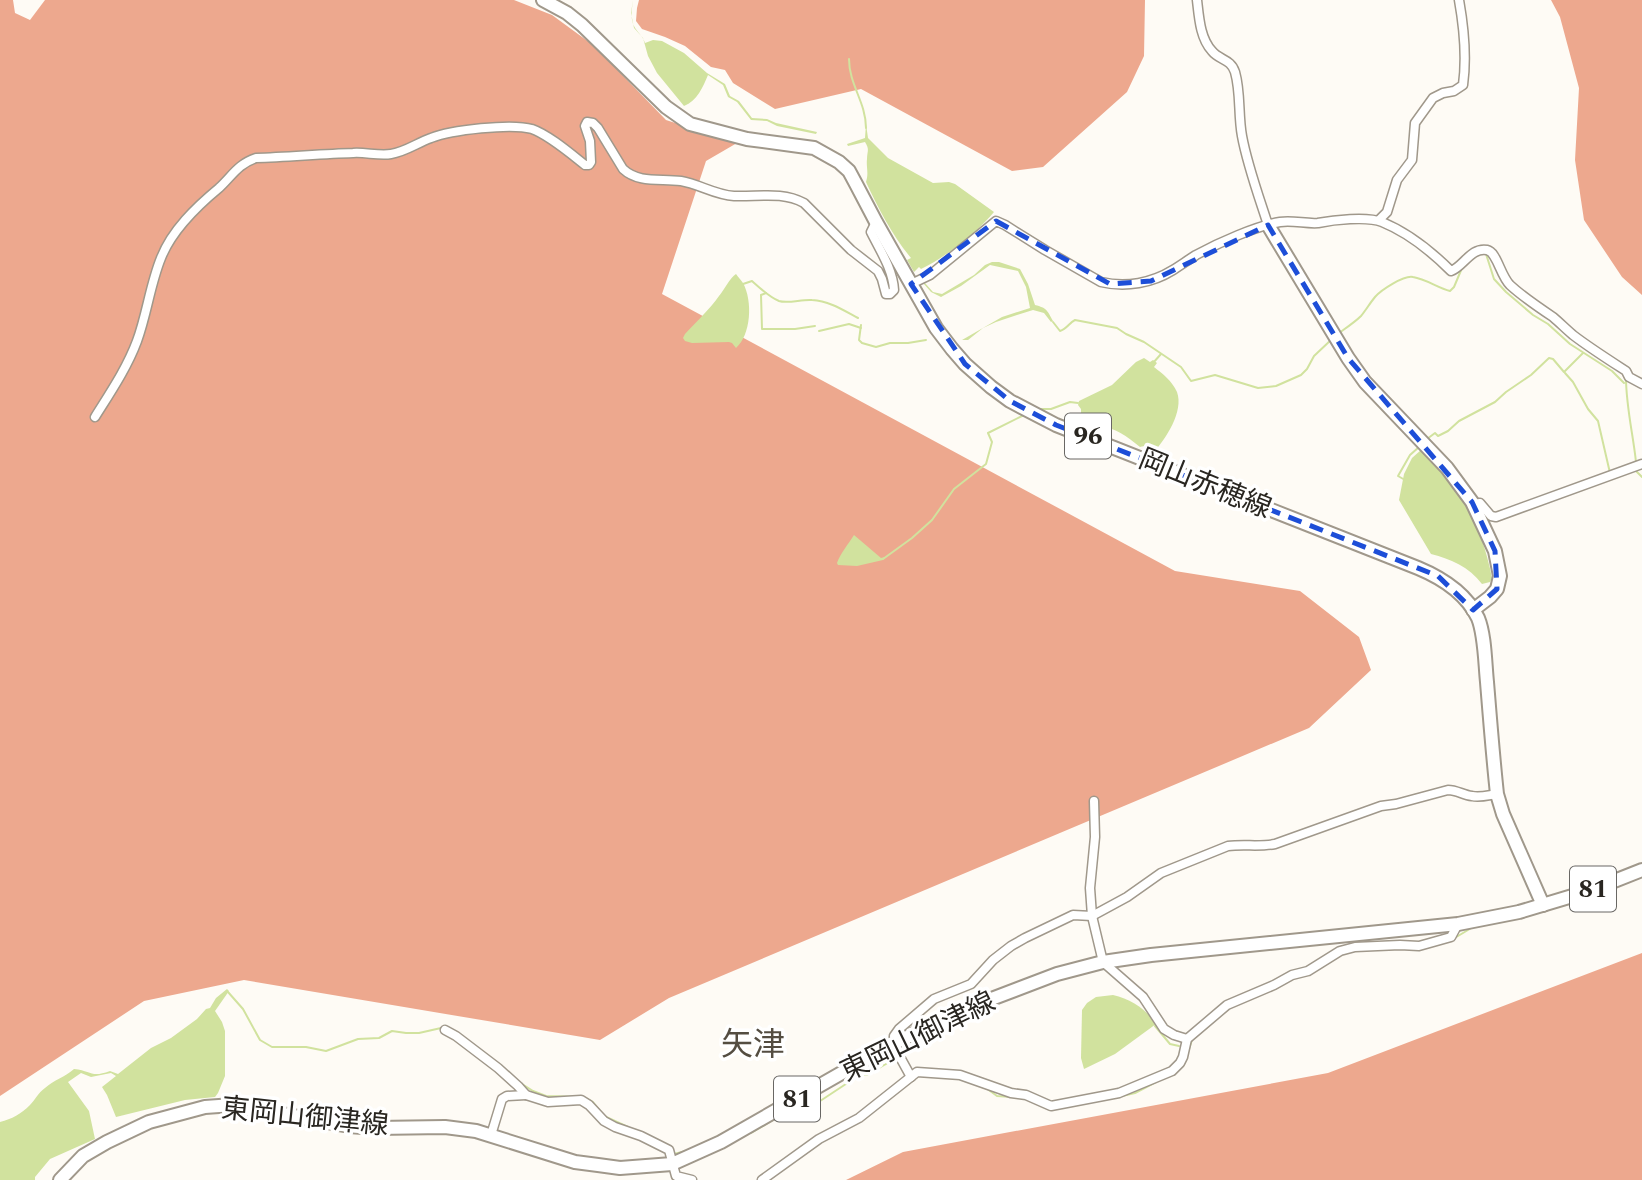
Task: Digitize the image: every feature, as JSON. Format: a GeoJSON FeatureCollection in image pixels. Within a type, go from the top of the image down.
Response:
{"type":"FeatureCollection","features":[{"type":"Feature","properties":{"kind":"main road","name":"岡山赤穂線"},"geometry":{"type":"LineString","coordinates":[[542,0],[567,13],[582,25],[666,107],[690,124],[747,139],[814,148],[839,162],[849,171],[936,328],[965,364],[1010,401],[1056,425],[1437,576],[1451,585],[1473,610],[1481,629],[1497,794],[1542,905]]}},
{"type":"Feature","properties":{"kind":"main road"},"geometry":{"type":"LineString","coordinates":[[1268,225],[1365,382],[1447,468],[1473,504],[1495,551],[1500,576],[1497,589],[1473,610]]}},
{"type":"Feature","properties":{"kind":"main road","name":"東岡山御津線"},"geometry":{"type":"LineString","coordinates":[[60,1180],[83,1156],[149,1122],[205,1107],[233,1105],[349,1126],[476,1130],[575,1162],[620,1168],[672,1164],[721,1142],[897,1052],[994,998],[1057,974],[1103,962],[1151,955],[1458,925],[1519,912],[1589,891],[1642,870]]}},
{"type":"Feature","properties":{"kind":"street"},"geometry":{"type":"LineString","coordinates":[[1197,0],[1201,31],[1212,52],[1233,65],[1236,74],[1242,136],[1268,225]]}},
{"type":"Feature","properties":{"kind":"street"},"geometry":{"type":"LineString","coordinates":[[1379,220],[1387,212],[1396,180],[1412,160],[1415,123],[1433,98],[1463,85],[1466,54],[1459,0]]}},
{"type":"Feature","properties":{"kind":"street"},"geometry":{"type":"LineString","coordinates":[[95,417],[136,344],[161,258],[171,239],[201,203],[243,163],[256,158],[391,154],[447,133],[514,127],[532,129],[559,144],[585,165],[589,165],[590,141],[585,126],[587,122],[593,123],[623,169],[641,179],[683,181],[720,194],[784,195],[804,203],[851,250],[877,271],[886,294],[890,294],[894,290],[893,282],[871,232],[876,222]]}},
{"type":"Feature","properties":{"kind":"street"},"geometry":{"type":"LineString","coordinates":[[911,284],[930,275],[996,221],[1101,282],[1131,284],[1151,281],[1196,255],[1268,225],[1284,222],[1379,220],[1422,244],[1451,271],[1477,251],[1490,251],[1494,254],[1503,276],[1514,289],[1626,372],[1629,377],[1642,384]]}},
{"type":"Feature","properties":{"kind":"street"},"geometry":{"type":"LineString","coordinates":[[1473,504],[1480,503],[1491,516],[1496,517],[1638,466]]}},
{"type":"Feature","properties":{"kind":"street"},"geometry":{"type":"LineString","coordinates":[[914,1075],[897,1052],[894,1036],[899,1029],[931,1002],[971,984],[993,960],[1011,946],[1073,915],[1092,916],[1119,902],[1161,873],[1228,846],[1275,844],[1381,806],[1448,790],[1477,797],[1497,794]]}},
{"type":"Feature","properties":{"kind":"street"},"geometry":{"type":"LineString","coordinates":[[1094,802],[1094,850],[1090,888],[1092,916],[1103,962],[1143,997],[1164,1029],[1187,1039]]}},
{"type":"Feature","properties":{"kind":"street"},"geometry":{"type":"LineString","coordinates":[[762,1180],[819,1139],[859,1118],[914,1075],[960,1075],[1011,1093],[1027,1095],[1045,1104],[1057,1105],[1128,1090],[1172,1071],[1180,1063],[1187,1039],[1227,1005],[1292,975],[1308,971],[1340,951],[1355,947],[1419,946],[1451,937],[1458,925]]}},
{"type":"Feature","properties":{"kind":"street"},"geometry":{"type":"LineString","coordinates":[[444,1030],[498,1068],[526,1095]]}},
{"type":"Feature","properties":{"kind":"street"},"geometry":{"type":"LineString","coordinates":[[491,1135],[502,1099],[508,1096],[526,1095],[548,1102],[581,1100],[604,1121],[669,1150],[676,1176],[692,1180]]}},
{"type":"Feature","properties":{"kind":"highlighted area"},"geometry":{"type":"Polygon","coordinates":[[[996,221],[1110,284],[1151,281],[1268,225],[1348,358],[1472,502],[1495,551],[1497,589],[1473,610],[1438,576],[1056,425],[1010,401],[965,364],[911,284],[996,221]]]}},
{"type":"Feature","properties":{"kind":"shaded area"},"geometry":{"type":"Polygon","coordinates":[[[0,0],[13,0],[15,13],[30,20],[45,0],[514,0],[552,15],[593,45],[666,120],[737,143],[706,161],[662,294],[1175,571],[1300,591],[1359,637],[1371,670],[1309,728],[669,998],[600,1040],[244,980],[144,1001],[0,1096],[0,0]]]}},
{"type":"Feature","properties":{"kind":"shaded area"},"geometry":{"type":"Polygon","coordinates":[[[639,0],[1145,0],[1144,56],[1127,92],[1043,167],[1012,171],[861,89],[775,109],[733,83],[725,70],[711,67],[685,46],[642,29],[636,21],[639,0]]]}},
{"type":"Feature","properties":{"kind":"shaded area"},"geometry":{"type":"Polygon","coordinates":[[[1551,0],[1642,0],[1642,295],[1622,277],[1584,220],[1575,160],[1579,88],[1560,17],[1551,0]]]}},
{"type":"Feature","properties":{"kind":"shaded area"},"geometry":{"type":"Polygon","coordinates":[[[643,39],[645,43],[662,41],[684,53],[725,84],[730,96],[739,101],[752,118],[767,119],[817,132],[816,134],[777,126],[767,121],[751,120],[737,102],[728,97],[723,85],[708,75],[696,97],[684,106],[657,73],[643,39]]]}},
{"type":"Feature","properties":{"kind":"shaded area"},"geometry":{"type":"Polygon","coordinates":[[[866,124],[868,138],[888,158],[933,183],[955,184],[994,212],[960,244],[914,272],[907,260],[911,258],[886,221],[866,182],[867,145],[865,142],[847,144],[865,138],[866,124]]]}},
{"type":"Feature","properties":{"kind":"shaded area"},"geometry":{"type":"Polygon","coordinates":[[[992,262],[1020,269],[1035,305],[1046,310],[1053,321],[1044,313],[1033,310],[996,322],[968,340],[962,340],[1002,317],[1030,308],[1026,287],[1018,271],[990,265],[941,297],[931,292],[923,283],[933,292],[942,294],[992,262]]]}},
{"type":"Feature","properties":{"kind":"shaded area"},"geometry":{"type":"Polygon","coordinates":[[[736,274],[746,290],[749,308],[745,335],[741,342],[736,348],[729,342],[685,341],[685,334],[736,274]]]}},
{"type":"Feature","properties":{"kind":"shaded area"},"geometry":{"type":"Polygon","coordinates":[[[1144,358],[1157,363],[1154,367],[1173,384],[1179,400],[1176,416],[1153,453],[1116,431],[1081,419],[1078,405],[1079,401],[1112,385],[1136,362],[1144,358]]]}},
{"type":"Feature","properties":{"kind":"shaded area"},"geometry":{"type":"Polygon","coordinates":[[[1421,450],[1458,493],[1475,523],[1487,558],[1492,578],[1490,582],[1482,584],[1459,564],[1431,554],[1399,500],[1404,474],[1412,458],[1421,450]]]}},
{"type":"Feature","properties":{"kind":"shaded area"},"geometry":{"type":"Polygon","coordinates":[[[854,535],[881,558],[885,557],[883,560],[857,566],[838,565],[840,555],[854,535]]]}},
{"type":"Feature","properties":{"kind":"shaded area"},"geometry":{"type":"Polygon","coordinates":[[[1642,953],[1642,1180],[846,1180],[903,1152],[1328,1073],[1642,953]]]}},
{"type":"Feature","properties":{"kind":"shaded area"},"geometry":{"type":"Polygon","coordinates":[[[227,989],[229,991],[215,1011],[225,1031],[225,1076],[215,1097],[185,1100],[116,1117],[102,1087],[116,1076],[111,1073],[91,1077],[81,1073],[68,1082],[89,1111],[95,1139],[50,1159],[35,1180],[0,1180],[0,1122],[20,1114],[43,1090],[74,1069],[95,1074],[110,1071],[118,1074],[151,1048],[171,1038],[197,1019],[227,989]]]}},
{"type":"Feature","properties":{"kind":"shaded area"},"geometry":{"type":"Polygon","coordinates":[[[1113,995],[1138,1005],[1156,1024],[1115,1054],[1084,1069],[1081,1058],[1082,1010],[1096,997],[1113,995]]]}},
{"type":"Feature","properties":{"kind":"waterway"},"geometry":{"type":"LineString","coordinates":[[849,59],[866,128]]}},
{"type":"Feature","properties":{"kind":"waterway"},"geometry":{"type":"LineString","coordinates":[[1486,254],[1494,279],[1506,292],[1570,344],[1612,371],[1624,383]]}},
{"type":"Feature","properties":{"kind":"waterway"},"geometry":{"type":"LineString","coordinates":[[1339,333],[1359,318],[1382,291],[1404,278],[1413,277],[1450,291],[1462,268]]}},
{"type":"Feature","properties":{"kind":"waterway"},"geometry":{"type":"LineString","coordinates":[[743,284],[752,281],[779,301],[824,302],[858,318]]}},
{"type":"Feature","properties":{"kind":"waterway"},"geometry":{"type":"LineString","coordinates":[[766,293],[761,295],[762,329],[815,326]]}},
{"type":"Feature","properties":{"kind":"waterway"},"geometry":{"type":"LineString","coordinates":[[1053,322],[1060,331],[1075,320],[1117,328],[1181,367],[1191,381],[1215,375],[1258,388],[1276,386],[1301,375],[1314,356],[1332,339]]}},
{"type":"Feature","properties":{"kind":"waterway"},"geometry":{"type":"LineString","coordinates":[[819,331],[849,324],[861,328]]}},
{"type":"Feature","properties":{"kind":"waterway"},"geometry":{"type":"LineString","coordinates":[[861,325],[859,340],[876,347],[926,340]]}},
{"type":"Feature","properties":{"kind":"waterway"},"geometry":{"type":"LineString","coordinates":[[1427,439],[1435,433],[1438,436],[1448,431],[1459,421],[1495,402],[1549,358],[1564,372],[1583,353]]}},
{"type":"Feature","properties":{"kind":"waterway"},"geometry":{"type":"LineString","coordinates":[[1153,363],[1161,354]]}},
{"type":"Feature","properties":{"kind":"waterway"},"geometry":{"type":"LineString","coordinates":[[1565,373],[1598,421],[1610,473]]}},
{"type":"Feature","properties":{"kind":"waterway"},"geometry":{"type":"LineString","coordinates":[[1626,378],[1636,462]]}},
{"type":"Feature","properties":{"kind":"waterway"},"geometry":{"type":"LineString","coordinates":[[1040,409],[1051,409],[1070,402],[1078,403]]}},
{"type":"Feature","properties":{"kind":"waterway"},"geometry":{"type":"LineString","coordinates":[[883,559],[932,520],[954,489],[986,464],[992,442],[988,433],[1024,415]]}},
{"type":"Feature","properties":{"kind":"waterway"},"geometry":{"type":"LineString","coordinates":[[1405,480],[1398,476],[1410,455],[1419,447]]}},
{"type":"Feature","properties":{"kind":"waterway"},"geometry":{"type":"LineString","coordinates":[[1636,471],[1642,477]]}},
{"type":"Feature","properties":{"kind":"waterway"},"geometry":{"type":"LineString","coordinates":[[1573,887],[1592,883]]}},
{"type":"Feature","properties":{"kind":"waterway"},"geometry":{"type":"LineString","coordinates":[[1453,939],[1473,927]]}},
{"type":"Feature","properties":{"kind":"waterway"},"geometry":{"type":"LineString","coordinates":[[228,992],[243,1009],[260,1040],[272,1047],[306,1047],[326,1051],[358,1039],[379,1038],[392,1031],[419,1033],[441,1028]]}},
{"type":"Feature","properties":{"kind":"waterway"},"geometry":{"type":"LineString","coordinates":[[1155,1026],[1170,1044],[1179,1046]]}},
{"type":"Feature","properties":{"kind":"waterway"},"geometry":{"type":"LineString","coordinates":[[1187,1055],[1192,1040]]}},
{"type":"Feature","properties":{"kind":"waterway"},"geometry":{"type":"LineString","coordinates":[[749,1132],[778,1117],[802,1113],[861,1074],[867,1075],[898,1057]]}},
{"type":"Feature","properties":{"kind":"waterway"},"geometry":{"type":"LineString","coordinates":[[1122,1096],[1135,1093],[1156,1082]]}},
{"type":"Feature","properties":{"kind":"waterway"},"geometry":{"type":"LineString","coordinates":[[522,1084],[546,1096],[584,1097],[593,1102],[604,1116],[628,1127]]}},
{"type":"Feature","properties":{"kind":"waterway"},"geometry":{"type":"LineString","coordinates":[[986,1088],[997,1096],[1012,1097]]}},
{"type":"Feature","properties":{"kind":"waterway"},"geometry":{"type":"LineString","coordinates":[[707,1142],[724,1133]]}},
{"type":"Feature","properties":{"kind":"waterway"},"geometry":{"type":"LineString","coordinates":[[673,1151],[674,1154],[686,1151]]}},
{"type":"Feature","properties":{"kind":"district","name":"矢津"},"geometry":{"type":"Point","coordinates":[753,1045]}}]}
